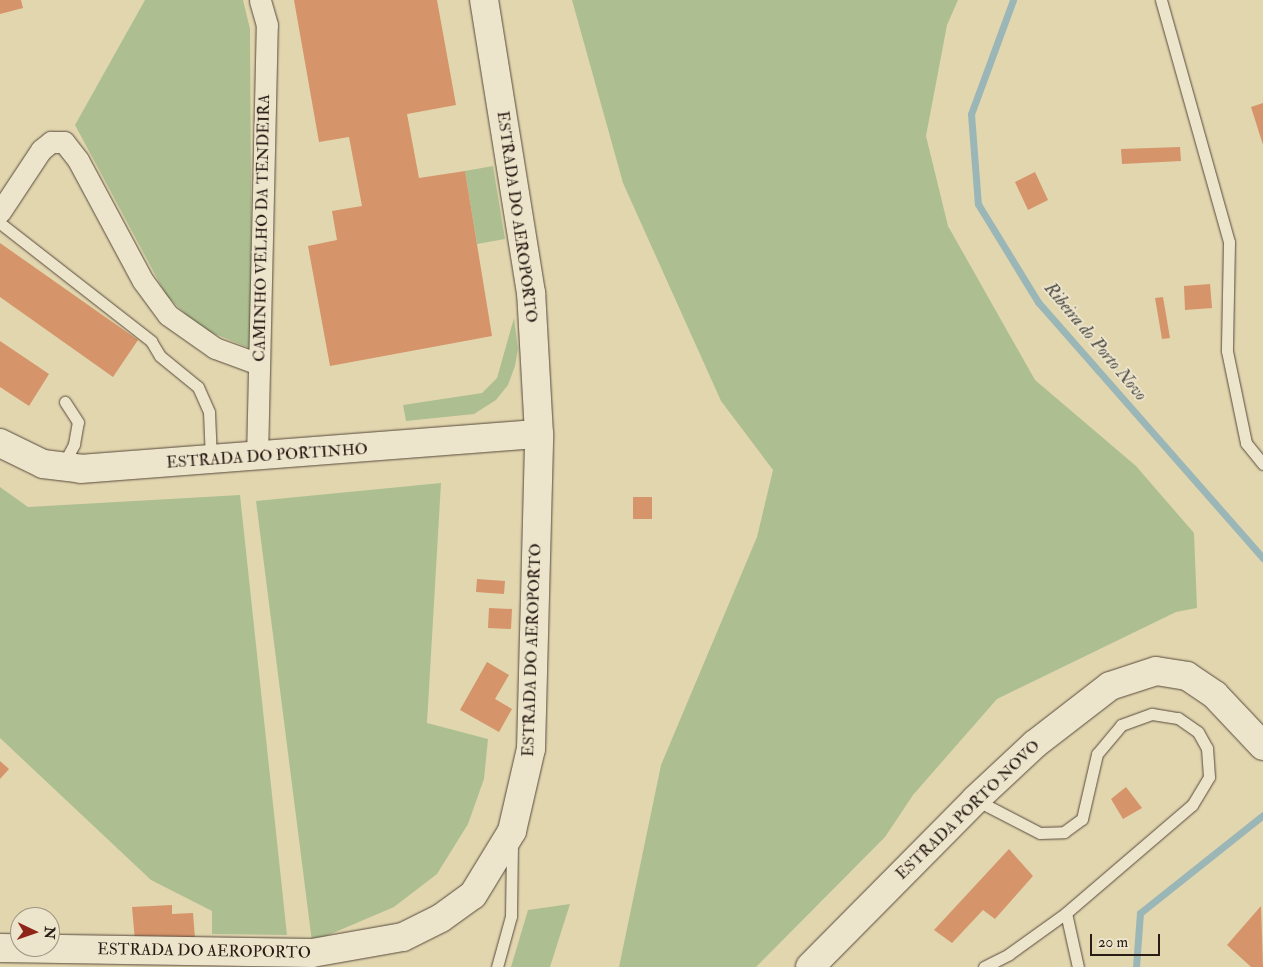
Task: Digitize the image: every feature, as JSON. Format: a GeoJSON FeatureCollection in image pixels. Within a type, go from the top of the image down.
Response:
{"type":"FeatureCollection","features":[{"type":"Feature","properties":{"kind":"main road","name":"ESTRADA DO AEROPORTO"},"geometry":{"type":"LineString","coordinates":[[0,948],[313,960],[403,937],[441,918],[473,895],[512,831],[531,750],[539,434],[532,293],[484,0]]}},
{"type":"Feature","properties":{"kind":"main road","name":"ESTRADA DO PORTINHO"},"geometry":{"type":"LineString","coordinates":[[0,443],[44,464],[81,469],[258,458],[539,434]]}},
{"type":"Feature","properties":{"kind":"main road","name":"ESTRADA PORTO NOVO"},"geometry":{"type":"LineString","coordinates":[[810,967],[975,800],[1035,744],[1110,686],[1130,677],[1156,671],[1187,676],[1215,695],[1263,746]]}},
{"type":"Feature","properties":{"kind":"street","name":"CAMINHO VELHO DA TENDEIRA"},"geometry":{"type":"LineString","coordinates":[[258,458],[267,25],[260,0]]}},
{"type":"Feature","properties":{"kind":"street"},"geometry":{"type":"LineString","coordinates":[[0,212],[41,150],[52,142],[64,142],[78,160],[143,280],[168,315],[215,348],[259,364]]}},
{"type":"Feature","properties":{"kind":"lane"},"geometry":{"type":"LineString","coordinates":[[1161,0],[1229,242],[1227,351],[1246,443],[1263,464]]}},
{"type":"Feature","properties":{"kind":"lane"},"geometry":{"type":"LineString","coordinates":[[0,223],[151,341],[160,356],[198,387],[209,412],[211,461]]}},
{"type":"Feature","properties":{"kind":"lane"},"geometry":{"type":"LineString","coordinates":[[62,467],[78,431],[78,422],[65,402]]}},
{"type":"Feature","properties":{"kind":"lane"},"geometry":{"type":"LineString","coordinates":[[975,800],[1040,833],[1064,832],[1082,819],[1098,754],[1121,725],[1152,714],[1178,718],[1198,732],[1207,748],[1209,776],[1192,805],[1066,913],[1010,954],[984,967]]}},
{"type":"Feature","properties":{"kind":"lane"},"geometry":{"type":"LineString","coordinates":[[497,967],[511,916],[512,831]]}},
{"type":"Feature","properties":{"kind":"lane"},"geometry":{"type":"LineString","coordinates":[[1066,913],[1078,967]]}},
{"type":"Feature","properties":{"kind":"green space"},"geometry":{"type":"Polygon","coordinates":[[[145,0],[243,0],[250,29],[252,349],[200,328],[166,295],[75,125],[145,0]]]}},
{"type":"Feature","properties":{"kind":"green space"},"geometry":{"type":"Polygon","coordinates":[[[572,0],[958,0],[947,25],[926,136],[948,226],[1035,380],[1136,466],[1194,533],[1197,608],[1176,612],[997,699],[913,795],[885,837],[756,967],[619,967],[661,765],[757,537],[773,470],[721,401],[623,183],[572,0]]]}},
{"type":"Feature","properties":{"kind":"green space"},"geometry":{"type":"Polygon","coordinates":[[[493,166],[505,239],[477,244],[465,171],[493,166]]]}},
{"type":"Feature","properties":{"kind":"green space"},"geometry":{"type":"Polygon","coordinates":[[[514,318],[518,349],[515,366],[508,385],[496,400],[474,414],[406,421],[403,405],[482,393],[497,378],[514,318]]]}},
{"type":"Feature","properties":{"kind":"green space"},"geometry":{"type":"Polygon","coordinates":[[[441,483],[427,723],[488,739],[484,779],[468,824],[437,874],[394,907],[312,942],[256,501],[441,483]]]}},
{"type":"Feature","properties":{"kind":"green space"},"geometry":{"type":"Polygon","coordinates":[[[0,487],[28,507],[240,495],[287,935],[212,934],[212,911],[151,880],[0,738],[0,487]]]}},
{"type":"Feature","properties":{"kind":"green space"},"geometry":{"type":"Polygon","coordinates":[[[570,904],[550,967],[511,967],[528,910],[570,904]]]}},
{"type":"Feature","properties":{"kind":"building"},"geometry":{"type":"Polygon","coordinates":[[[0,0],[21,0],[23,8],[0,14],[0,0]]]}},
{"type":"Feature","properties":{"kind":"building"},"geometry":{"type":"Polygon","coordinates":[[[294,0],[437,0],[456,105],[407,114],[419,178],[465,171],[492,336],[330,366],[308,246],[337,240],[332,211],[362,206],[349,137],[319,142],[294,0]]]}},
{"type":"Feature","properties":{"kind":"building"},"geometry":{"type":"Polygon","coordinates":[[[1263,103],[1263,145],[1251,107],[1263,103]]]}},
{"type":"Feature","properties":{"kind":"building"},"geometry":{"type":"Polygon","coordinates":[[[1180,147],[1181,161],[1122,164],[1121,149],[1180,147]]]}},
{"type":"Feature","properties":{"kind":"building"},"geometry":{"type":"Polygon","coordinates":[[[1035,172],[1048,200],[1028,210],[1015,182],[1035,172]]]}},
{"type":"Feature","properties":{"kind":"building"},"geometry":{"type":"Polygon","coordinates":[[[0,243],[138,340],[113,377],[0,297],[0,243]]]}},
{"type":"Feature","properties":{"kind":"building"},"geometry":{"type":"Polygon","coordinates":[[[1210,284],[1212,308],[1185,310],[1184,286],[1210,284]]]}},
{"type":"Feature","properties":{"kind":"building"},"geometry":{"type":"Polygon","coordinates":[[[1163,297],[1170,338],[1162,339],[1155,298],[1163,297]]]}},
{"type":"Feature","properties":{"kind":"building"},"geometry":{"type":"Polygon","coordinates":[[[0,341],[49,374],[29,406],[0,387],[0,341]]]}},
{"type":"Feature","properties":{"kind":"building"},"geometry":{"type":"Polygon","coordinates":[[[633,497],[652,497],[652,519],[633,519],[633,497]]]}},
{"type":"Feature","properties":{"kind":"building"},"geometry":{"type":"Polygon","coordinates":[[[477,579],[505,581],[504,594],[476,592],[477,579]]]}},
{"type":"Feature","properties":{"kind":"building"},"geometry":{"type":"Polygon","coordinates":[[[489,608],[512,609],[511,629],[488,628],[489,608]]]}},
{"type":"Feature","properties":{"kind":"building"},"geometry":{"type":"Polygon","coordinates":[[[487,662],[509,675],[495,699],[512,709],[499,732],[460,710],[487,662]]]}},
{"type":"Feature","properties":{"kind":"building"},"geometry":{"type":"Polygon","coordinates":[[[0,761],[9,769],[0,779],[0,761]]]}},
{"type":"Feature","properties":{"kind":"building"},"geometry":{"type":"Polygon","coordinates":[[[1126,787],[1142,808],[1123,819],[1111,799],[1126,787]]]}},
{"type":"Feature","properties":{"kind":"building"},"geometry":{"type":"Polygon","coordinates":[[[1009,849],[1033,876],[995,919],[983,910],[952,943],[934,930],[1009,849]]]}},
{"type":"Feature","properties":{"kind":"building"},"geometry":{"type":"Polygon","coordinates":[[[172,905],[172,914],[193,913],[195,938],[135,941],[132,907],[172,905]]]}},
{"type":"Feature","properties":{"kind":"building"},"geometry":{"type":"Polygon","coordinates":[[[1261,906],[1263,967],[1251,967],[1227,945],[1261,906]]]}},
{"type":"Feature","properties":{"kind":"waterway","name":"Ribeira do Porto Novo"},"geometry":{"type":"LineString","coordinates":[[1013,0],[971,114],[978,204],[1038,302],[1263,558]]}},
{"type":"Feature","properties":{"kind":"waterway","name":"Ribeira do Porto Novo"},"geometry":{"type":"LineString","coordinates":[[1136,967],[1140,913],[1263,815]]}}]}
